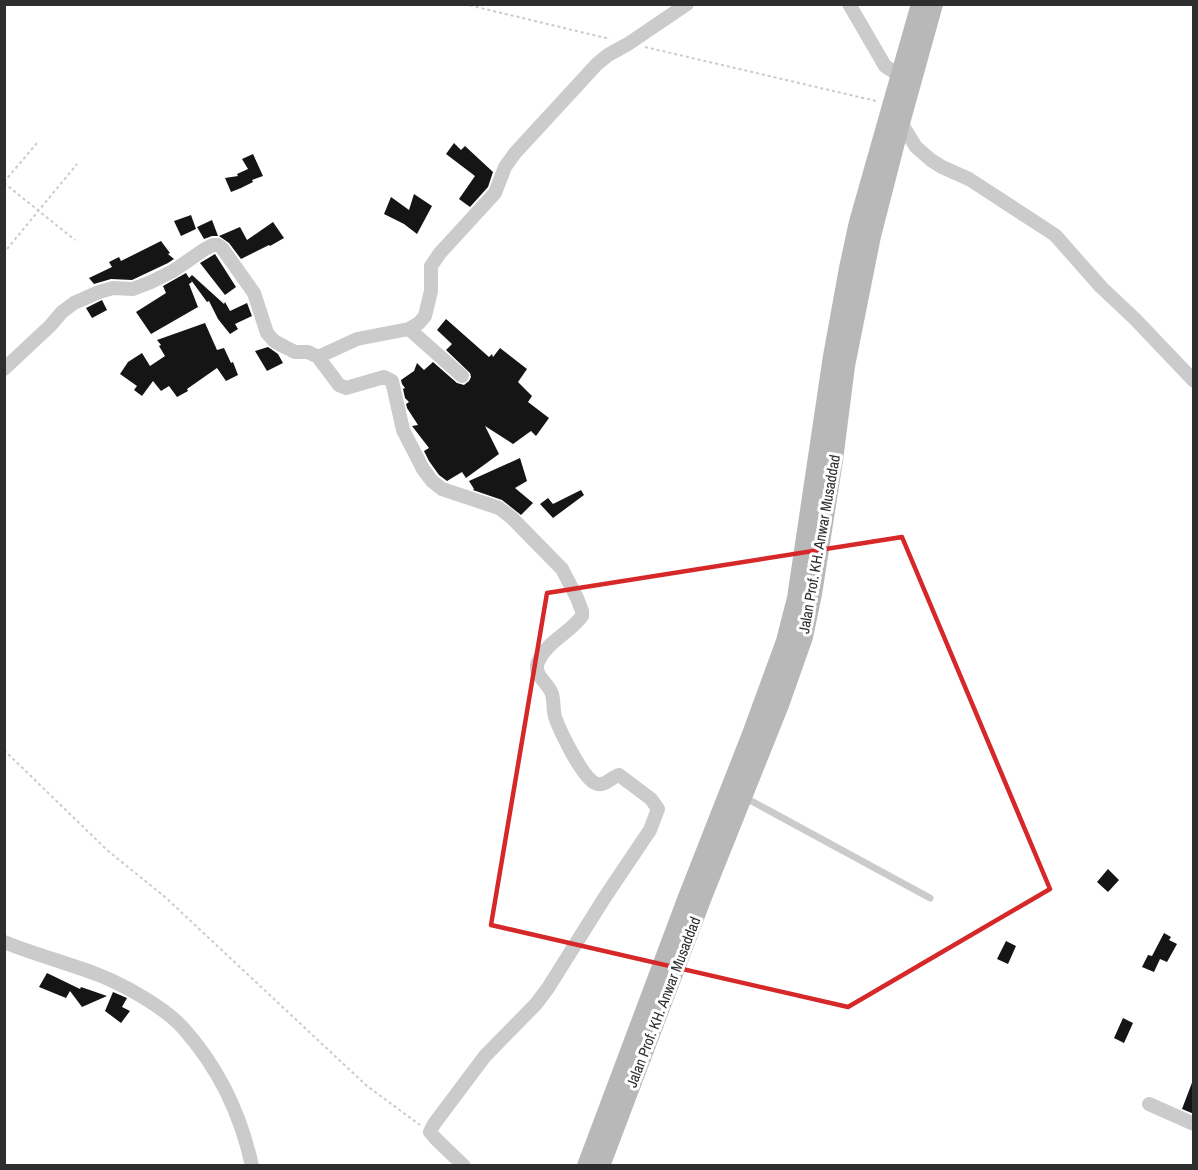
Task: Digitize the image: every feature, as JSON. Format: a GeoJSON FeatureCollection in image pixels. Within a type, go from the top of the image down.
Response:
{"type":"FeatureCollection","features":[{"type":"Feature","properties":{"kind":"street"},"geometry":{"type":"LineString","coordinates":[[318,357],[357,339],[409,329],[419,323],[424,316],[431,291],[431,266],[440,253],[495,193],[512,156],[597,64],[687,4]]}},
{"type":"Feature","properties":{"kind":"street"},"geometry":{"type":"LineString","coordinates":[[849,4],[885,66],[899,75]]}},
{"type":"Feature","properties":{"kind":"street","name":"Jalan Prof. KH. Anwar Musaddad"},"geometry":{"type":"LineString","coordinates":[[893,115],[899,75],[920,4]]}},
{"type":"Feature","properties":{"kind":"street","name":"Jalan Prof. KH. Anwar Musaddad"},"geometry":{"type":"LineString","coordinates":[[586,1166],[741,788],[751,734],[785,641],[796,598],[832,356],[858,222],[893,115],[934,4]]}},
{"type":"Feature","properties":{"kind":"street"},"geometry":{"type":"LineString","coordinates":[[893,115],[916,147],[931,160],[969,179],[1055,235],[1101,287],[1194,381]]}},
{"type":"Feature","properties":{"kind":"street"},"geometry":{"type":"LineString","coordinates":[[4,369],[74,303],[112,288],[133,289],[163,277],[205,249],[218,245],[254,293],[267,333],[274,341],[295,352],[308,352],[318,357],[339,385],[346,388],[384,377],[392,381],[403,430],[423,469],[432,481],[442,489],[499,508],[512,518],[562,569],[577,598],[582,616],[543,654],[537,666],[541,679],[551,691],[554,714],[560,731],[593,782],[604,783],[620,775],[651,799],[658,808],[650,830],[604,897],[548,988],[536,1004],[485,1056],[434,1124],[430,1132],[464,1166]]}},
{"type":"Feature","properties":{"kind":"street"},"geometry":{"type":"LineString","coordinates":[[409,329],[462,376]]}},
{"type":"Feature","properties":{"kind":"street"},"geometry":{"type":"LineString","coordinates":[[4,942],[100,975],[157,1005],[183,1028],[208,1061],[227,1092],[240,1124],[252,1166]]}},
{"type":"Feature","properties":{"kind":"street","name":"Jalan Prof. KH. Anwar Musaddad"},"geometry":{"type":"LineString","coordinates":[[601,1166],[664,979]]}},
{"type":"Feature","properties":{"kind":"street"},"geometry":{"type":"LineString","coordinates":[[1149,1104],[1194,1124]]}},
{"type":"Feature","properties":{"kind":"lane"},"geometry":{"type":"LineString","coordinates":[[741,788],[930,898]]}},
{"type":"Feature","properties":{"kind":"path"},"geometry":{"type":"LineString","coordinates":[[464,4],[629,43],[893,115]]}},
{"type":"Feature","properties":{"kind":"path"},"geometry":{"type":"LineString","coordinates":[[37,143],[4,182],[75,240]]}},
{"type":"Feature","properties":{"kind":"path"},"geometry":{"type":"LineString","coordinates":[[7,249],[77,164]]}},
{"type":"Feature","properties":{"kind":"path"},"geometry":{"type":"LineString","coordinates":[[4,750],[107,850],[165,897],[367,1086],[430,1132]]}},
{"type":"Feature","properties":{"kind":"highlighted area"},"geometry":{"type":"Polygon","coordinates":[[[902,537],[1050,889],[848,1007],[491,925],[547,593],[902,537]]]}},
{"type":"Feature","properties":{"kind":"building"},"geometry":{"type":"Polygon","coordinates":[[[454,143],[461,150],[465,146],[493,172],[488,187],[470,207],[459,199],[475,176],[446,154],[454,143]]]}},
{"type":"Feature","properties":{"kind":"building"},"geometry":{"type":"Polygon","coordinates":[[[253,154],[263,176],[231,192],[225,178],[238,176],[237,174],[248,169],[242,159],[253,154]]]}},
{"type":"Feature","properties":{"kind":"building"},"geometry":{"type":"Polygon","coordinates":[[[414,194],[432,206],[417,234],[404,224],[384,214],[391,197],[409,210],[414,194]]]}},
{"type":"Feature","properties":{"kind":"building"},"geometry":{"type":"Polygon","coordinates":[[[191,215],[196,229],[181,236],[174,221],[191,215]]]}},
{"type":"Feature","properties":{"kind":"building"},"geometry":{"type":"Polygon","coordinates":[[[212,220],[218,236],[204,239],[197,227],[212,220]]]}},
{"type":"Feature","properties":{"kind":"building"},"geometry":{"type":"Polygon","coordinates":[[[273,222],[284,238],[241,259],[229,243],[219,236],[240,227],[247,240],[273,222]]]}},
{"type":"Feature","properties":{"kind":"building"},"geometry":{"type":"Polygon","coordinates":[[[161,241],[170,253],[168,254],[174,259],[168,263],[132,280],[111,279],[94,284],[89,278],[112,267],[109,262],[119,257],[121,261],[161,241]]]}},
{"type":"Feature","properties":{"kind":"building"},"geometry":{"type":"Polygon","coordinates":[[[215,254],[236,287],[225,295],[200,263],[215,254]]]}},
{"type":"Feature","properties":{"kind":"building"},"geometry":{"type":"Polygon","coordinates":[[[186,273],[189,278],[192,275],[224,304],[225,302],[230,311],[247,303],[252,316],[235,324],[238,329],[230,334],[218,319],[209,301],[207,302],[191,280],[189,284],[198,307],[151,334],[136,312],[166,293],[163,286],[186,273]]]}},
{"type":"Feature","properties":{"kind":"building"},"geometry":{"type":"Polygon","coordinates":[[[102,300],[107,310],[92,318],[86,308],[102,300]]]}},
{"type":"Feature","properties":{"kind":"building"},"geometry":{"type":"Polygon","coordinates":[[[446,319],[489,357],[492,354],[493,357],[500,348],[527,369],[518,382],[532,396],[528,402],[549,418],[536,436],[531,431],[513,444],[485,426],[499,454],[466,478],[462,472],[447,481],[439,475],[429,461],[424,451],[429,448],[412,426],[418,425],[407,408],[406,404],[409,402],[405,398],[403,389],[405,388],[401,380],[414,371],[417,363],[424,370],[433,362],[457,383],[464,385],[469,381],[470,373],[446,350],[452,344],[437,330],[446,319]]]}},
{"type":"Feature","properties":{"kind":"building"},"geometry":{"type":"Polygon","coordinates":[[[205,323],[217,350],[224,348],[238,375],[226,381],[217,368],[177,397],[169,386],[161,391],[153,381],[142,396],[134,390],[137,386],[120,374],[128,362],[142,353],[150,366],[165,356],[157,340],[205,323]]]}},
{"type":"Feature","properties":{"kind":"building"},"geometry":{"type":"Polygon","coordinates":[[[268,347],[278,354],[283,363],[267,371],[255,351],[268,347]]]}},
{"type":"Feature","properties":{"kind":"building"},"geometry":{"type":"Polygon","coordinates":[[[520,458],[527,481],[515,488],[533,503],[521,515],[502,500],[473,490],[469,481],[520,458]]]}},
{"type":"Feature","properties":{"kind":"building"},"geometry":{"type":"Polygon","coordinates":[[[581,490],[584,495],[553,518],[540,504],[548,498],[553,504],[581,490]]]}},
{"type":"Feature","properties":{"kind":"building"},"geometry":{"type":"Polygon","coordinates":[[[1108,869],[1119,880],[1108,892],[1097,882],[1108,869]]]}},
{"type":"Feature","properties":{"kind":"building"},"geometry":{"type":"Polygon","coordinates":[[[1164,933],[1171,937],[1169,940],[1177,944],[1167,962],[1160,959],[1154,972],[1142,967],[1148,955],[1152,956],[1164,933]]]}},
{"type":"Feature","properties":{"kind":"building"},"geometry":{"type":"Polygon","coordinates":[[[1006,941],[1016,946],[1008,964],[997,959],[1006,941]]]}},
{"type":"Feature","properties":{"kind":"building"},"geometry":{"type":"Polygon","coordinates":[[[47,973],[80,989],[81,987],[107,996],[82,1007],[70,991],[66,998],[39,987],[47,973]]]}},
{"type":"Feature","properties":{"kind":"building"},"geometry":{"type":"Polygon","coordinates":[[[113,992],[127,998],[122,1007],[130,1011],[121,1023],[105,1011],[113,992]]]}},
{"type":"Feature","properties":{"kind":"building"},"geometry":{"type":"Polygon","coordinates":[[[1123,1018],[1133,1023],[1124,1043],[1114,1038],[1123,1018]]]}},
{"type":"Feature","properties":{"kind":"building"},"geometry":{"type":"Polygon","coordinates":[[[1194,1080],[1194,1114],[1182,1109],[1194,1080]]]}}]}
